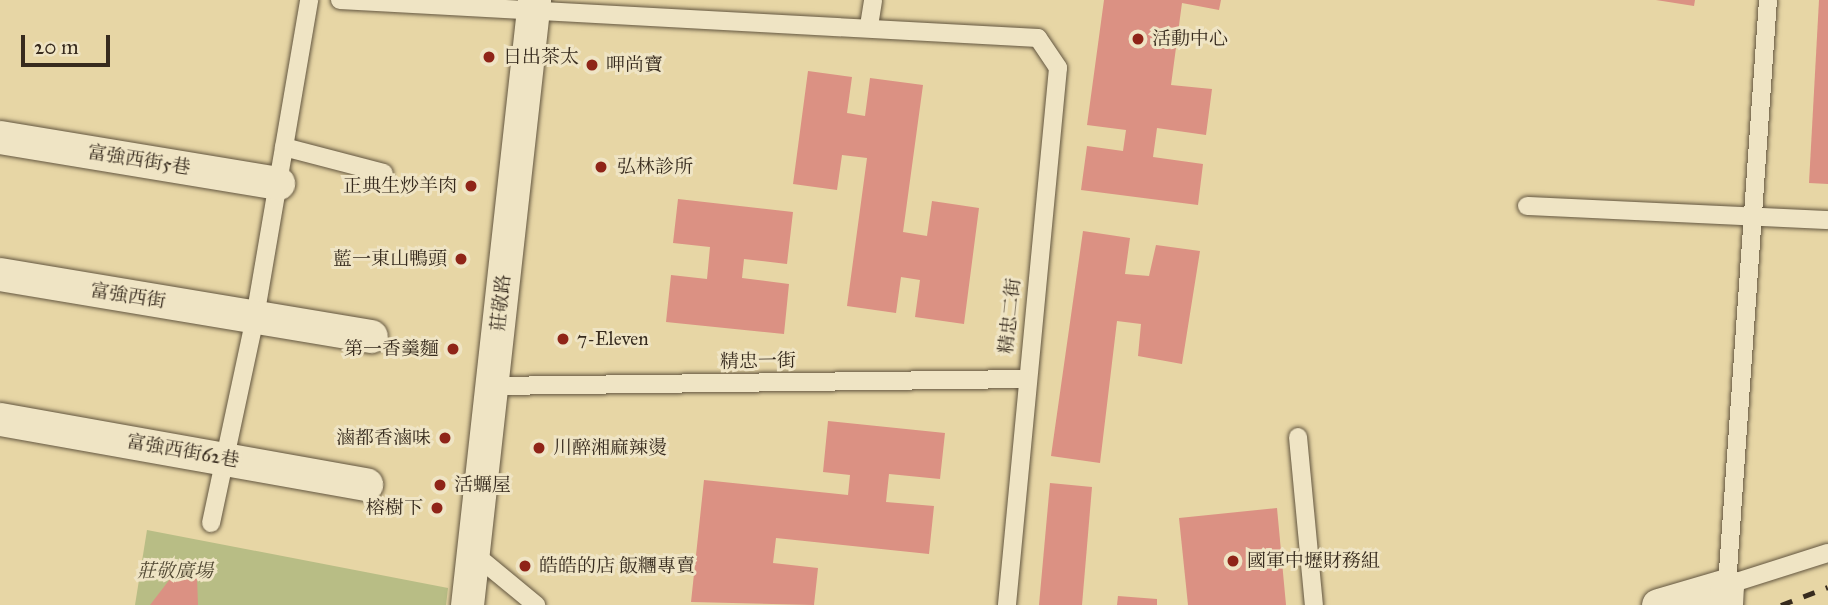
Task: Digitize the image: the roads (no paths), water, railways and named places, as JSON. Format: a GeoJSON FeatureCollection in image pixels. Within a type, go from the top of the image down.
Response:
{"type":"FeatureCollection","features":[{"type":"Feature","properties":{"kind":"street","name":"莊敬路"},"geometry":{"type":"LineString","coordinates":[[467,605],[533,7]]}},
{"type":"Feature","properties":{"kind":"street","name":"富強西街5巷"},"geometry":{"type":"LineString","coordinates":[[0,137],[278,183]]}},
{"type":"Feature","properties":{"kind":"street","name":"富強西街"},"geometry":{"type":"LineString","coordinates":[[0,274],[371,336]]}},
{"type":"Feature","properties":{"kind":"street","name":"富強西街62巷"},"geometry":{"type":"LineString","coordinates":[[0,419],[366,484]]}},
{"type":"Feature","properties":{"kind":"street"},"geometry":{"type":"LineString","coordinates":[[1658,605],[1727,595]]}},
{"type":"Feature","properties":{"kind":"lane"},"geometry":{"type":"LineString","coordinates":[[211,523],[255,317],[309,0]]}},
{"type":"Feature","properties":{"kind":"lane"},"geometry":{"type":"LineString","coordinates":[[340,0],[533,7],[869,26],[873,0]]}},
{"type":"Feature","properties":{"kind":"lane"},"geometry":{"type":"LineString","coordinates":[[1768,0],[1757,218],[1727,595],[1828,552]]}},
{"type":"Feature","properties":{"kind":"lane","name":"精忠二街"},"geometry":{"type":"LineString","coordinates":[[869,26],[1038,38],[1058,68],[1025,379],[1007,605]]}},
{"type":"Feature","properties":{"kind":"lane"},"geometry":{"type":"LineString","coordinates":[[284,147],[384,173]]}},
{"type":"Feature","properties":{"kind":"lane"},"geometry":{"type":"LineString","coordinates":[[1527,206],[1828,220]]}},
{"type":"Feature","properties":{"kind":"lane","name":"精忠一街"},"geometry":{"type":"LineString","coordinates":[[492,386],[1025,379]]}},
{"type":"Feature","properties":{"kind":"lane"},"geometry":{"type":"LineString","coordinates":[[1298,437],[1314,605]]}},
{"type":"Feature","properties":{"kind":"lane"},"geometry":{"type":"LineString","coordinates":[[473,553],[536,605]]}},
{"type":"Feature","properties":{"kind":"railway"},"geometry":{"type":"LineString","coordinates":[[1781,605],[1828,587]]}},
{"type":"Feature","properties":{"kind":"place","name":"活動中心"},"geometry":{"type":"Point","coordinates":[1138,39]}},
{"type":"Feature","properties":{"kind":"place","name":"日出茶太"},"geometry":{"type":"Point","coordinates":[489,57]}},
{"type":"Feature","properties":{"kind":"place","name":"呷尚寶"},"geometry":{"type":"Point","coordinates":[592,65]}},
{"type":"Feature","properties":{"kind":"place","name":"弘林診所"},"geometry":{"type":"Point","coordinates":[601,167]}},
{"type":"Feature","properties":{"kind":"place","name":"正典生炒羊肉"},"geometry":{"type":"Point","coordinates":[471,186]}},
{"type":"Feature","properties":{"kind":"place","name":"藍一東山鴨頭"},"geometry":{"type":"Point","coordinates":[461,259]}},
{"type":"Feature","properties":{"kind":"place","name":"7-Eleven"},"geometry":{"type":"Point","coordinates":[563,339]}},
{"type":"Feature","properties":{"kind":"place","name":"第一香羹麵"},"geometry":{"type":"Point","coordinates":[453,349]}},
{"type":"Feature","properties":{"kind":"place","name":"滷都香滷味"},"geometry":{"type":"Point","coordinates":[445,438]}},
{"type":"Feature","properties":{"kind":"place","name":"川醉湘麻辣燙"},"geometry":{"type":"Point","coordinates":[539,448]}},
{"type":"Feature","properties":{"kind":"place","name":"活蠣屋"},"geometry":{"type":"Point","coordinates":[440,485]}},
{"type":"Feature","properties":{"kind":"place","name":"榕樹下"},"geometry":{"type":"Point","coordinates":[437,508]}},
{"type":"Feature","properties":{"kind":"place","name":"國軍中壢財務組"},"geometry":{"type":"Point","coordinates":[1233,561]}},
{"type":"Feature","properties":{"kind":"place","name":"皓皓的店 飯糰專賣"},"geometry":{"type":"Point","coordinates":[525,566]}},
{"type":"Feature","properties":{"kind":"park label","name":"莊敬廣場"},"geometry":{"type":"Point","coordinates":[175,571]}}]}
